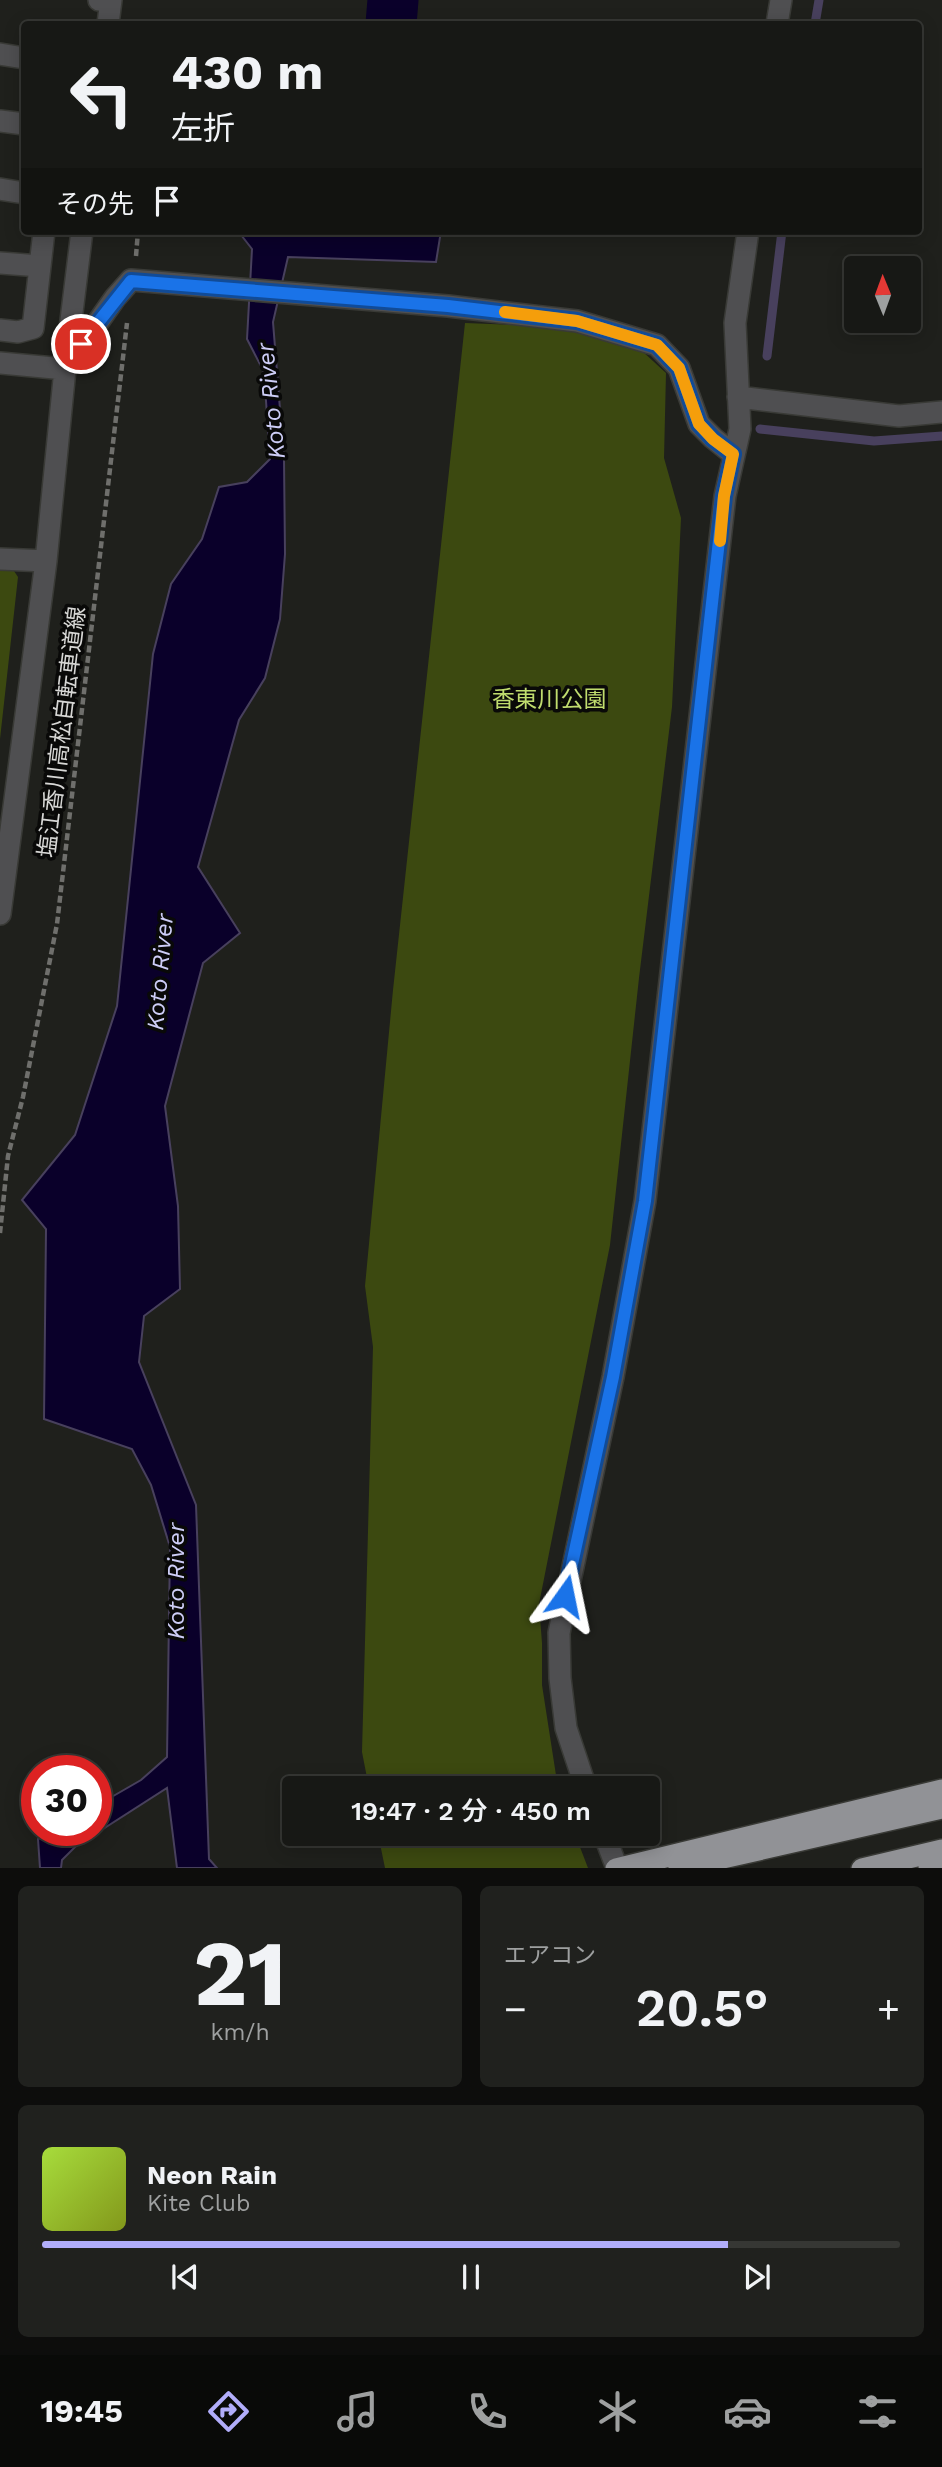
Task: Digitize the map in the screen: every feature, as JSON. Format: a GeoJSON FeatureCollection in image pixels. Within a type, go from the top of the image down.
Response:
{"type":"FeatureCollection","features":[{"type":"Feature","properties":{"kind":"highway"},"geometry":{"type":"LineString","coordinates":[[616,1868],[942,1790]]}},
{"type":"Feature","properties":{"kind":"highway"},"geometry":{"type":"LineString","coordinates":[[677,1868],[942,1808]]}},
{"type":"Feature","properties":{"kind":"highway"},"geometry":{"type":"LineString","coordinates":[[862,1868],[942,1850]]}},
{"type":"Feature","properties":{"kind":"highway"},"geometry":{"type":"LineString","coordinates":[[929,1868],[942,1866]]}},
{"type":"Feature","properties":{"kind":"street"},"geometry":{"type":"LineString","coordinates":[[99,0],[111,0],[108,21]]}},
{"type":"Feature","properties":{"kind":"street"},"geometry":{"type":"LineString","coordinates":[[778,21],[781,0]]}},
{"type":"Feature","properties":{"kind":"street"},"geometry":{"type":"LineString","coordinates":[[0,54],[21,58]]}},
{"type":"Feature","properties":{"kind":"street"},"geometry":{"type":"LineString","coordinates":[[0,121],[21,124]]}},
{"type":"Feature","properties":{"kind":"street"},"geometry":{"type":"LineString","coordinates":[[0,189],[21,192]]}},
{"type":"Feature","properties":{"kind":"street"},"geometry":{"type":"LineString","coordinates":[[0,330],[18,332],[33,328],[44,235]]}},
{"type":"Feature","properties":{"kind":"street"},"geometry":{"type":"LineString","coordinates":[[0,914],[46,561],[82,235]]}},
{"type":"Feature","properties":{"kind":"street"},"geometry":{"type":"LineString","coordinates":[[582,1776],[566,1728],[560,1678],[559,1633],[613,1377],[645,1201],[724,496],[740,429],[735,323],[747,235]]}},
{"type":"Feature","properties":{"kind":"street"},"geometry":{"type":"LineString","coordinates":[[0,263],[40,266]]}},
{"type":"Feature","properties":{"kind":"street"},"geometry":{"type":"LineString","coordinates":[[65,369],[115,298],[131,281],[448,306],[577,321],[657,345],[679,368],[699,424],[733,454]]}},
{"type":"Feature","properties":{"kind":"street"},"geometry":{"type":"LineString","coordinates":[[0,363],[65,369]]}},
{"type":"Feature","properties":{"kind":"street"},"geometry":{"type":"LineString","coordinates":[[738,397],[899,416],[942,412]]}},
{"type":"Feature","properties":{"kind":"street"},"geometry":{"type":"LineString","coordinates":[[0,559],[46,561]]}},
{"type":"Feature","properties":{"kind":"street"},"geometry":{"type":"LineString","coordinates":[[608,1846],[616,1868]]}},
{"type":"Feature","properties":{"kind":"path","name":"塩江香川高松自転車道線"},"geometry":{"type":"LineString","coordinates":[[0,1233],[8,1156],[23,1097],[57,924],[138,235]]}},
{"type":"Feature","properties":{"kind":"green space","name":"香東川公園"},"geometry":{"type":"Polygon","coordinates":[[[465,323],[544,326],[599,336],[641,350],[666,373],[664,458],[681,518],[672,707],[610,1245],[539,1604],[542,1685],[556,1776],[367,1776],[362,1752],[373,1347],[365,1286],[393,990],[465,323]]]}},
{"type":"Feature","properties":{"kind":"green space"},"geometry":{"type":"Polygon","coordinates":[[[0,565],[10,565],[18,577],[0,739],[0,565]]]}},
{"type":"Feature","properties":{"kind":"green space"},"geometry":{"type":"Polygon","coordinates":[[[380,1846],[580,1846],[588,1868],[385,1868],[380,1846]]]}},
{"type":"Feature","properties":{"kind":"water"},"geometry":{"type":"Polygon","coordinates":[[[241,235],[440,235],[436,262],[288,257],[273,322],[284,459],[285,554],[280,619],[265,678],[239,720],[198,867],[240,933],[203,963],[165,1106],[178,1206],[180,1289],[144,1316],[139,1362],[196,1505],[209,1859],[217,1868],[177,1868],[167,1788],[112,1823],[112,1797],[141,1780],[167,1757],[170,1547],[151,1485],[132,1449],[44,1419],[46,1229],[22,1200],[75,1135],[117,1006],[153,654],[171,584],[202,539],[219,487],[247,482],[270,459],[264,372],[247,339],[252,249],[241,235]]]}},
{"type":"Feature","properties":{"kind":"water"},"geometry":{"type":"Polygon","coordinates":[[[38,1846],[77,1846],[62,1860],[61,1868],[40,1868],[38,1846]]]}},
{"type":"Feature","properties":{"kind":"waterway","name":"Koto River"},"geometry":{"type":"LineString","coordinates":[[391,21],[393,0]]}},
{"type":"Feature","properties":{"kind":"waterway"},"geometry":{"type":"LineString","coordinates":[[816,21],[819,0]]}},
{"type":"Feature","properties":{"kind":"waterway"},"geometry":{"type":"LineString","coordinates":[[767,356],[782,235]]}},
{"type":"Feature","properties":{"kind":"waterway"},"geometry":{"type":"LineString","coordinates":[[760,429],[874,441],[942,436]]}},
{"type":"Feature","properties":{"kind":"slow traffic"},"geometry":{"type":"LineString","coordinates":[[505,312],[577,321],[657,345],[668,356],[679,368],[699,424],[733,454],[724,496],[720,541]]}},
{"type":"Feature","properties":{"kind":"route"},"geometry":{"type":"LineString","coordinates":[[81,344],[131,281],[448,306],[577,321],[657,345],[679,368],[699,424],[733,454],[724,496],[645,1201],[613,1377],[565,1596]]}}]}
